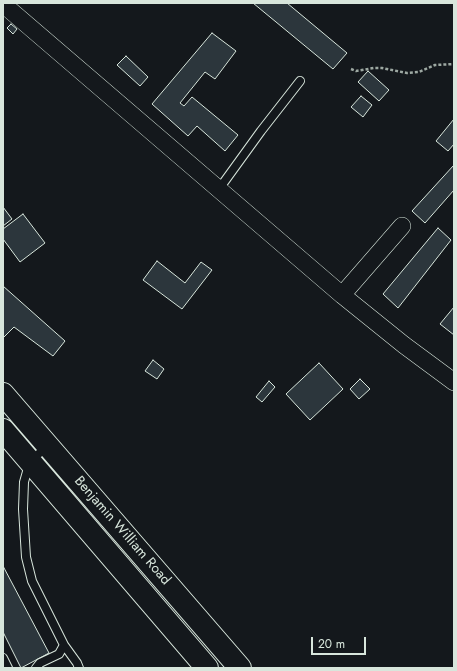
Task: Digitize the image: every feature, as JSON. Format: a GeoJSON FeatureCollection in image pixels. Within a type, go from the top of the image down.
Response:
{"type":"FeatureCollection","features":[{"type":"Feature","properties":{"kind":"main road","name":"Benjamin William Road"},"geometry":{"type":"LineString","coordinates":[[3,394],[240,668]]}},
{"type":"Feature","properties":{"kind":"main road","name":"Benjamin William Road"},"geometry":{"type":"LineString","coordinates":[[3,430],[206,668]]}},
{"type":"Feature","properties":{"kind":"street"},"geometry":{"type":"LineString","coordinates":[[3,4],[342,295],[404,345],[454,382]]}},
{"type":"Feature","properties":{"kind":"street"},"geometry":{"type":"LineString","coordinates":[[342,295],[402,226]]}},
{"type":"Feature","properties":{"kind":"lane"},"geometry":{"type":"LineString","coordinates":[[219,189],[300,81]]}},
{"type":"Feature","properties":{"kind":"lane"},"geometry":{"type":"LineString","coordinates":[[48,445],[30,461],[24,482],[23,509],[26,557],[32,581],[64,645],[77,662],[79,668]]}},
{"type":"Feature","properties":{"kind":"lane"},"geometry":{"type":"LineString","coordinates":[[35,668],[40,663],[59,654],[64,645]]}},
{"type":"Feature","properties":{"kind":"lane"},"geometry":{"type":"LineString","coordinates":[[3,658],[8,668]]}},
{"type":"Feature","properties":{"kind":"path"},"geometry":{"type":"LineString","coordinates":[[351,68],[356,71],[382,68],[407,73],[419,72],[435,65],[454,64]]}},
{"type":"Feature","properties":{"kind":"building"},"geometry":{"type":"Polygon","coordinates":[[[253,3],[287,3],[347,53],[333,69],[253,3]]]}},
{"type":"Feature","properties":{"kind":"building"},"geometry":{"type":"Polygon","coordinates":[[[11,24],[17,29],[13,34],[7,28],[11,24]]]}},
{"type":"Feature","properties":{"kind":"building"},"geometry":{"type":"Polygon","coordinates":[[[212,33],[236,51],[215,79],[205,72],[180,103],[184,106],[192,97],[238,135],[225,151],[197,126],[188,136],[152,104],[212,33]]]}},
{"type":"Feature","properties":{"kind":"building"},"geometry":{"type":"Polygon","coordinates":[[[126,56],[148,77],[140,86],[117,65],[126,56]]]}},
{"type":"Feature","properties":{"kind":"building"},"geometry":{"type":"Polygon","coordinates":[[[368,71],[389,90],[379,101],[358,82],[368,71]]]}},
{"type":"Feature","properties":{"kind":"building"},"geometry":{"type":"Polygon","coordinates":[[[361,96],[372,105],[363,117],[351,107],[361,96]]]}},
{"type":"Feature","properties":{"kind":"building"},"geometry":{"type":"Polygon","coordinates":[[[454,119],[454,144],[448,151],[436,141],[454,119]]]}},
{"type":"Feature","properties":{"kind":"building"},"geometry":{"type":"Polygon","coordinates":[[[454,165],[454,190],[425,223],[412,211],[454,165]]]}},
{"type":"Feature","properties":{"kind":"building"},"geometry":{"type":"Polygon","coordinates":[[[3,207],[12,219],[3,226],[3,207]]]}},
{"type":"Feature","properties":{"kind":"building"},"geometry":{"type":"Polygon","coordinates":[[[23,214],[45,243],[20,262],[3,239],[3,229],[23,214]]]}},
{"type":"Feature","properties":{"kind":"building"},"geometry":{"type":"Polygon","coordinates":[[[438,228],[451,240],[398,308],[383,294],[438,228]]]}},
{"type":"Feature","properties":{"kind":"building"},"geometry":{"type":"Polygon","coordinates":[[[157,261],[185,283],[201,262],[212,270],[182,309],[143,280],[157,261]]]}},
{"type":"Feature","properties":{"kind":"building"},"geometry":{"type":"Polygon","coordinates":[[[3,286],[65,341],[53,356],[14,327],[3,338],[3,286]]]}},
{"type":"Feature","properties":{"kind":"building"},"geometry":{"type":"Polygon","coordinates":[[[454,307],[454,335],[440,324],[454,307]]]}},
{"type":"Feature","properties":{"kind":"building"},"geometry":{"type":"Polygon","coordinates":[[[153,360],[164,369],[157,379],[145,371],[153,360]]]}},
{"type":"Feature","properties":{"kind":"building"},"geometry":{"type":"Polygon","coordinates":[[[319,363],[343,389],[310,420],[286,394],[319,363]]]}},
{"type":"Feature","properties":{"kind":"building"},"geometry":{"type":"Polygon","coordinates":[[[360,379],[370,389],[359,399],[350,389],[360,379]]]}},
{"type":"Feature","properties":{"kind":"building"},"geometry":{"type":"Polygon","coordinates":[[[269,381],[275,387],[262,402],[256,397],[269,381]]]}},
{"type":"Feature","properties":{"kind":"building"},"geometry":{"type":"Polygon","coordinates":[[[3,566],[49,653],[21,668],[3,632],[3,566]]]}}]}
